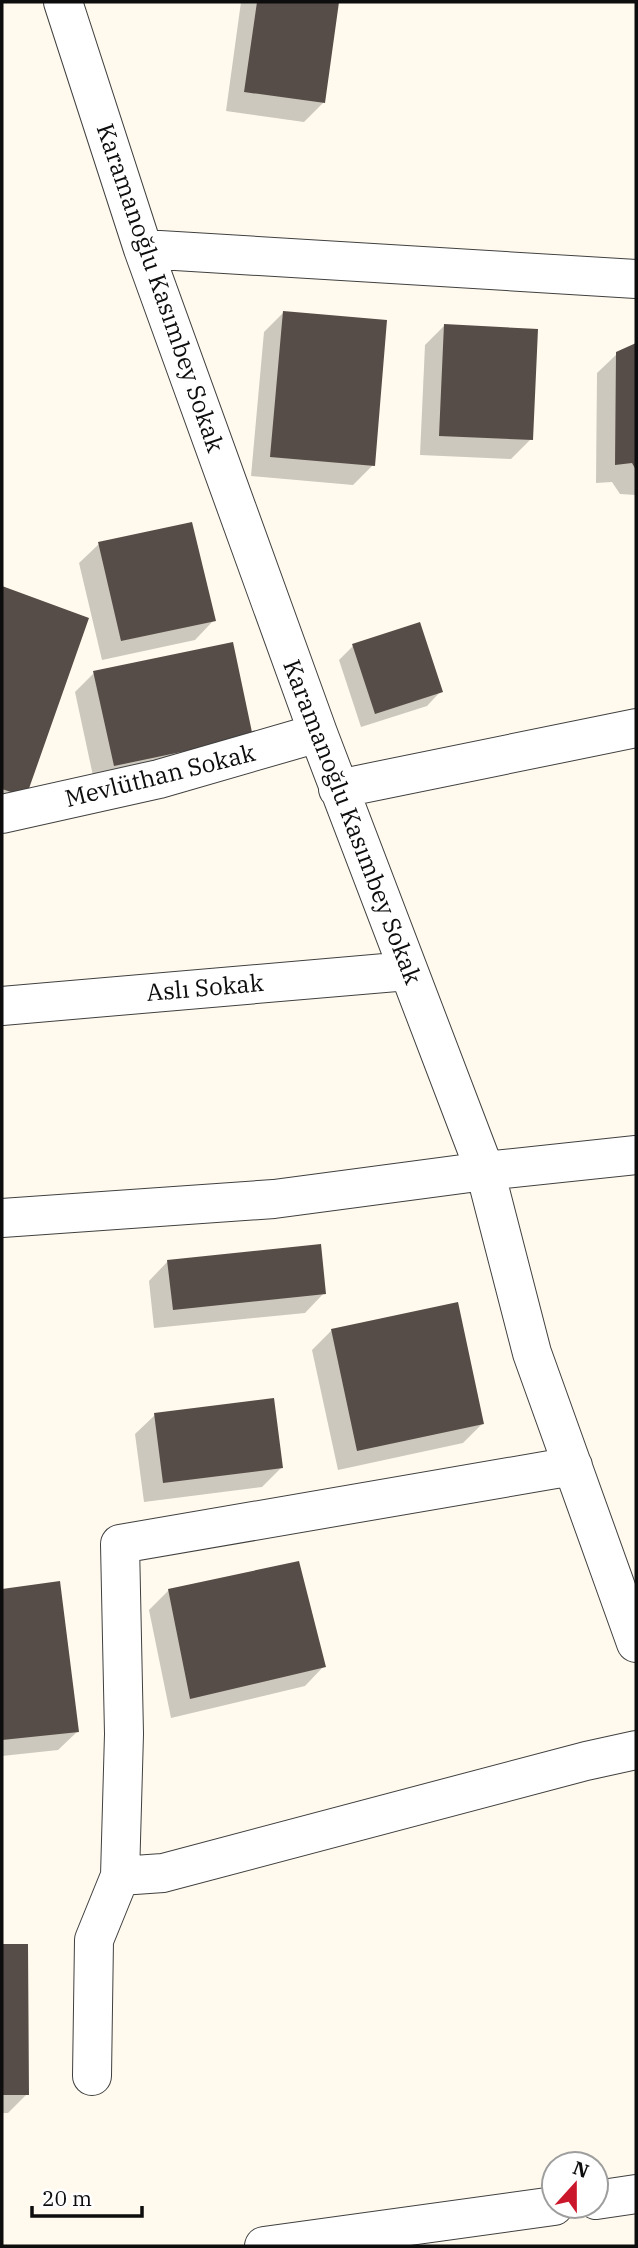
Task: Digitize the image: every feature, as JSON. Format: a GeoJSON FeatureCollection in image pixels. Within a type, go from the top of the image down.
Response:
{"type":"FeatureCollection","features":[{"type":"Feature","properties":{"kind":"street","name":"Karamanoğlu Kasımbey Sokak"},"geometry":{"type":"LineString","coordinates":[[63,2],[143,249],[317,733],[485,1171],[532,1353],[636,1643]]}},
{"type":"Feature","properties":{"kind":"street"},"geometry":{"type":"LineString","coordinates":[[143,249],[636,279]]}},
{"type":"Feature","properties":{"kind":"street"},"geometry":{"type":"LineString","coordinates":[[338,789],[636,728]]}},
{"type":"Feature","properties":{"kind":"street","name":"Mevlüthan Sokak"},"geometry":{"type":"LineString","coordinates":[[2,814],[159,779],[317,733]]}},
{"type":"Feature","properties":{"kind":"street","name":"Aslı Sokak"},"geometry":{"type":"LineString","coordinates":[[2,1006],[408,971]]}},
{"type":"Feature","properties":{"kind":"street"},"geometry":{"type":"LineString","coordinates":[[2,1218],[274,1199],[636,1154]]}},
{"type":"Feature","properties":{"kind":"street"},"geometry":{"type":"LineString","coordinates":[[92,2076],[94,1940],[120,1877],[124,1734],[120,1544],[573,1466]]}},
{"type":"Feature","properties":{"kind":"street"},"geometry":{"type":"LineString","coordinates":[[120,1877],[163,1873],[573,1764],[636,1750]]}},
{"type":"Feature","properties":{"kind":"street"},"geometry":{"type":"LineString","coordinates":[[610,2198],[636,2194]]}},
{"type":"Feature","properties":{"kind":"street"},"geometry":{"type":"LineString","coordinates":[[264,2246],[540,2208]]}},
{"type":"Feature","properties":{"kind":"building"},"geometry":{"type":"Polygon","coordinates":[[[257,2],[339,2],[325,103],[244,92],[257,2]]]}},
{"type":"Feature","properties":{"kind":"building"},"geometry":{"type":"Polygon","coordinates":[[[283,311],[387,320],[375,466],[270,457],[283,311]]]}},
{"type":"Feature","properties":{"kind":"building"},"geometry":{"type":"Polygon","coordinates":[[[444,324],[538,329],[533,440],[439,436],[444,324]]]}},
{"type":"Feature","properties":{"kind":"building"},"geometry":{"type":"Polygon","coordinates":[[[636,343],[636,470],[632,463],[615,465],[616,352],[636,343]]]}},
{"type":"Feature","properties":{"kind":"building"},"geometry":{"type":"Polygon","coordinates":[[[192,522],[216,621],[121,641],[98,542],[192,522]]]}},
{"type":"Feature","properties":{"kind":"building"},"geometry":{"type":"Polygon","coordinates":[[[2,586],[89,618],[26,797],[2,789],[2,586]]]}},
{"type":"Feature","properties":{"kind":"building"},"geometry":{"type":"Polygon","coordinates":[[[420,622],[443,692],[375,714],[352,644],[420,622]]]}},
{"type":"Feature","properties":{"kind":"building"},"geometry":{"type":"Polygon","coordinates":[[[233,642],[253,737],[114,766],[93,671],[233,642]]]}},
{"type":"Feature","properties":{"kind":"building"},"geometry":{"type":"Polygon","coordinates":[[[321,1244],[326,1294],[173,1310],[167,1260],[321,1244]]]}},
{"type":"Feature","properties":{"kind":"building"},"geometry":{"type":"Polygon","coordinates":[[[458,1302],[484,1424],[357,1451],[331,1329],[458,1302]]]}},
{"type":"Feature","properties":{"kind":"building"},"geometry":{"type":"Polygon","coordinates":[[[274,1398],[283,1468],[163,1483],[154,1413],[274,1398]]]}},
{"type":"Feature","properties":{"kind":"building"},"geometry":{"type":"Polygon","coordinates":[[[299,1561],[326,1667],[190,1699],[168,1589],[299,1561]]]}},
{"type":"Feature","properties":{"kind":"building"},"geometry":{"type":"Polygon","coordinates":[[[60,1581],[79,1732],[2,1740],[2,1589],[60,1581]]]}},
{"type":"Feature","properties":{"kind":"building"},"geometry":{"type":"Polygon","coordinates":[[[2,1944],[28,1944],[29,2095],[2,2095],[2,1944]]]}}]}
